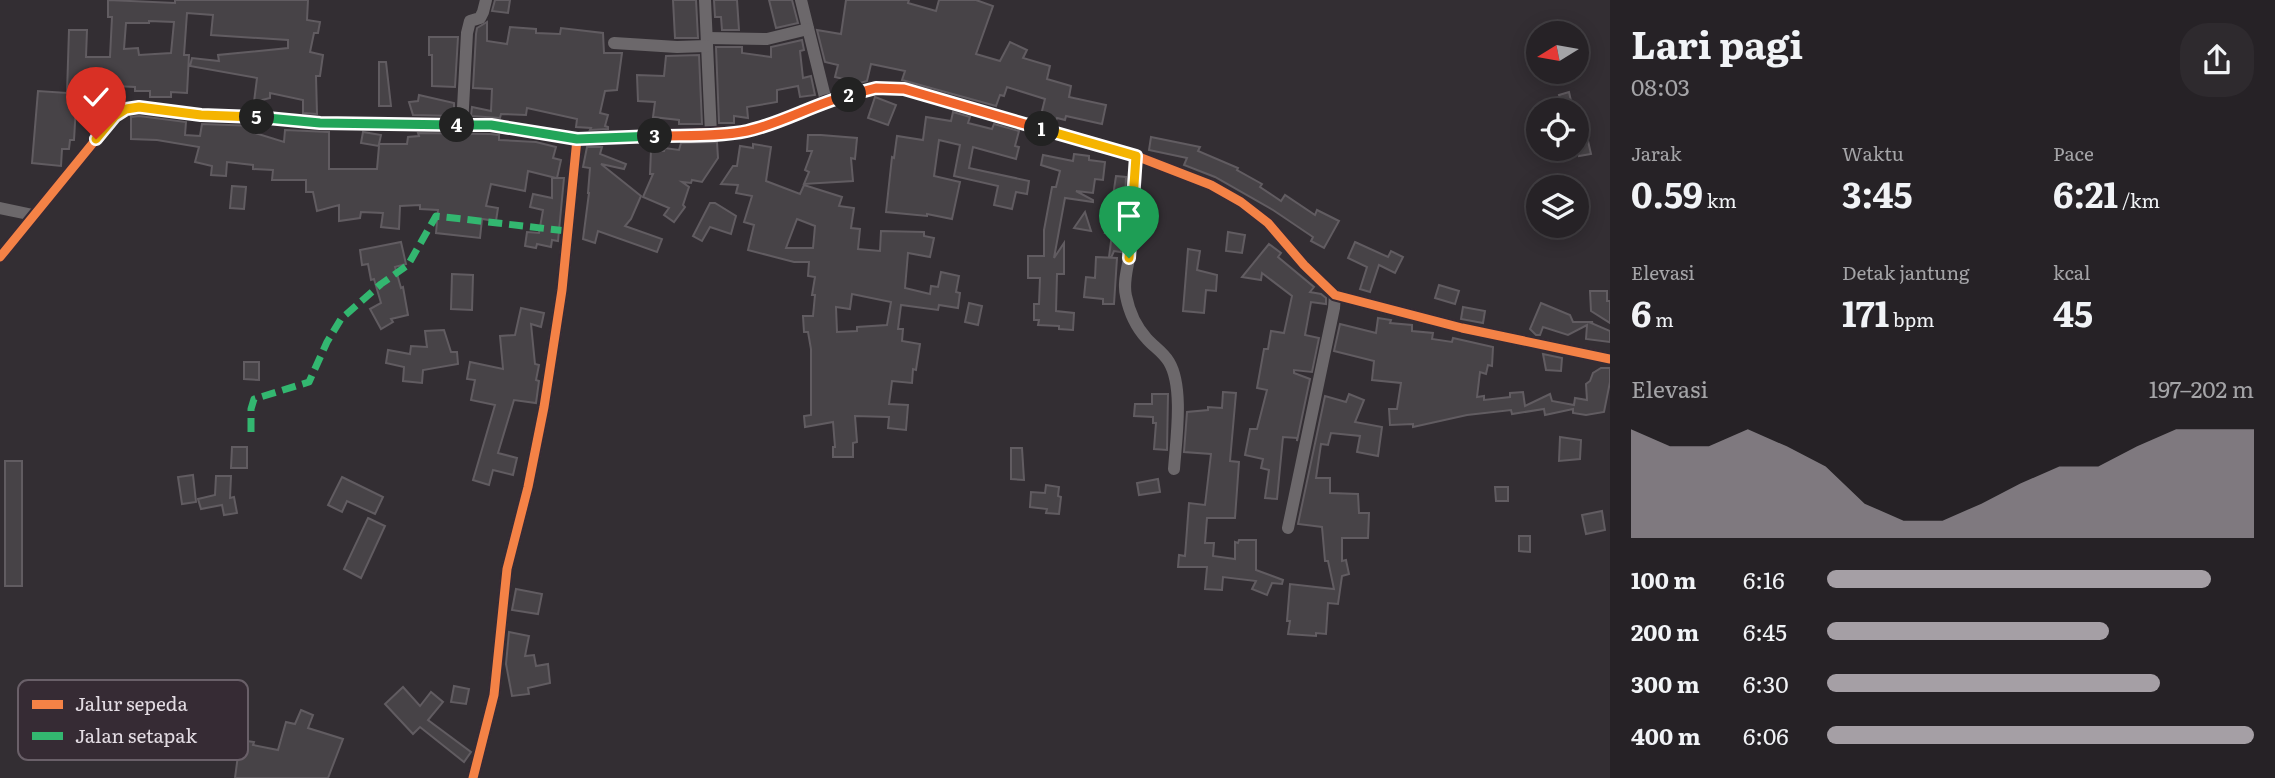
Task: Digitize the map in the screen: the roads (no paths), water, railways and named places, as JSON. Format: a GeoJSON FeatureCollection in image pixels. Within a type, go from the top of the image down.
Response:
{"type":"FeatureCollection","features":[{"type":"Feature","properties":{"kind":"street"},"geometry":{"type":"LineString","coordinates":[[462,125],[467,33],[470,21],[480,18],[484,12],[486,0]]}},
{"type":"Feature","properties":{"kind":"street"},"geometry":{"type":"LineString","coordinates":[[705,0],[711,134]]}},
{"type":"Feature","properties":{"kind":"street"},"geometry":{"type":"LineString","coordinates":[[801,0],[826,101]]}},
{"type":"Feature","properties":{"kind":"street"},"geometry":{"type":"LineString","coordinates":[[614,43],[677,47],[707,42],[767,39],[808,29]]}},
{"type":"Feature","properties":{"kind":"street"},"geometry":{"type":"LineString","coordinates":[[0,257],[115,116],[126,109],[139,107],[201,115],[320,123],[491,125],[577,139],[745,131],[785,120],[826,101],[876,88],[904,89],[1136,156],[1200,180],[1241,202],[1268,223],[1304,265],[1335,295],[1475,331],[1610,359]]}},
{"type":"Feature","properties":{"kind":"street"},"geometry":{"type":"LineString","coordinates":[[473,778],[494,695],[507,569],[528,487],[544,407],[562,290],[577,139]]}},
{"type":"Feature","properties":{"kind":"street"},"geometry":{"type":"LineString","coordinates":[[1136,156],[1126,295],[1130,312],[1139,328],[1164,354],[1174,371],[1177,401],[1174,468]]}},
{"type":"Feature","properties":{"kind":"street"},"geometry":{"type":"LineString","coordinates":[[0,208],[33,215]]}},
{"type":"Feature","properties":{"kind":"street"},"geometry":{"type":"LineString","coordinates":[[1288,528],[1335,295]]}}]}
